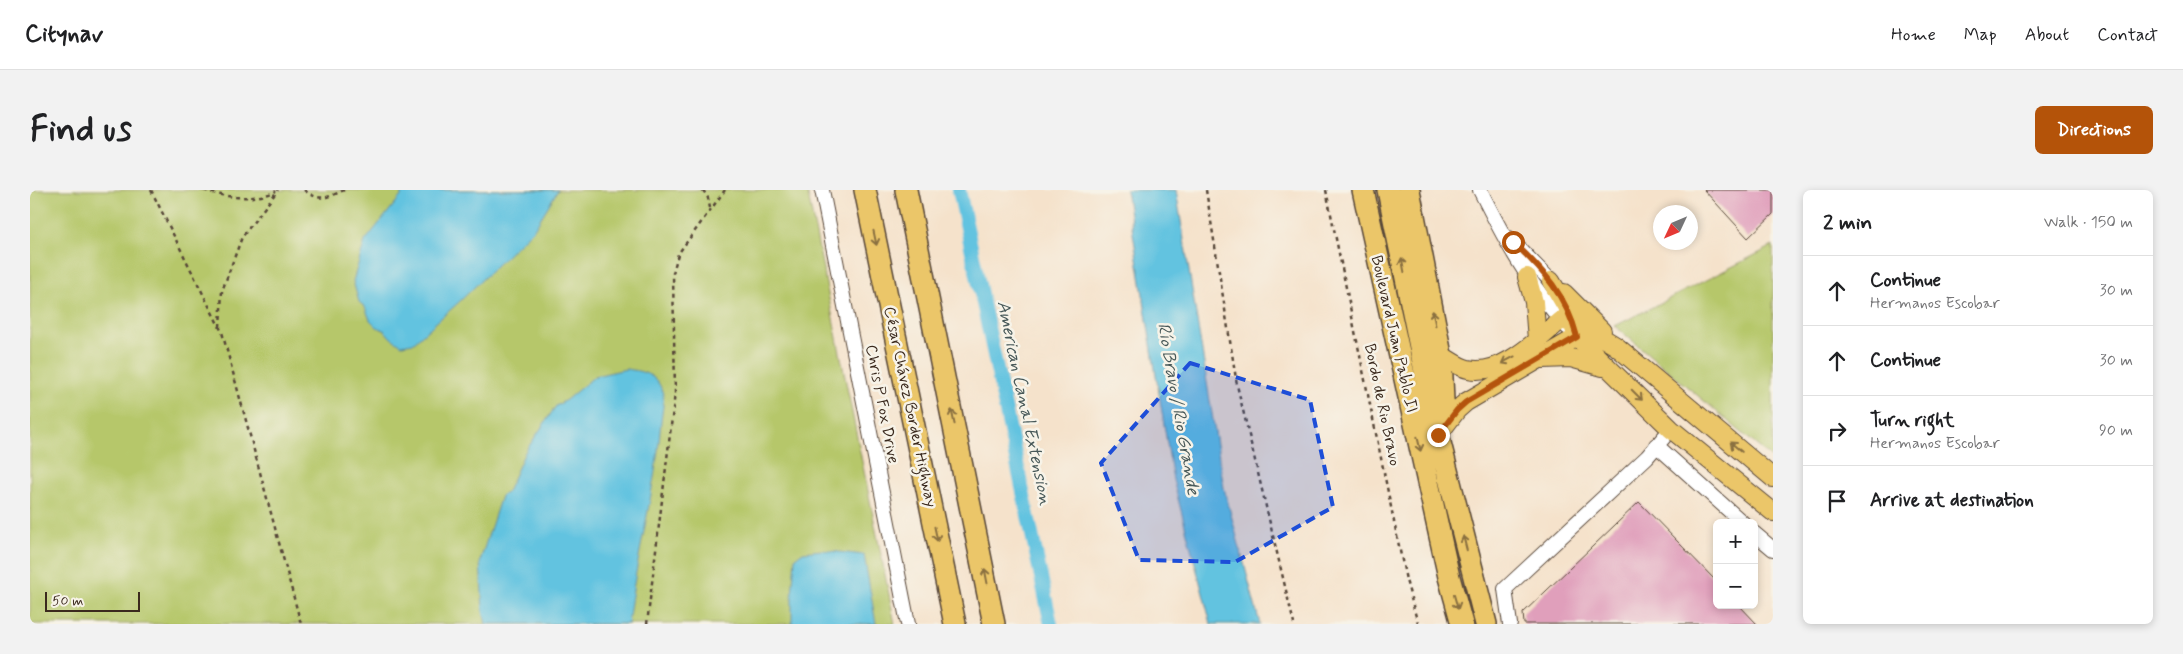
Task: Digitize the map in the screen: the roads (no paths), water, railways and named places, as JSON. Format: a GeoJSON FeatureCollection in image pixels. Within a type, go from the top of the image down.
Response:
{"type":"FeatureCollection","features":[{"type":"Feature","properties":{"kind":"highway","name":"César Chávez Border Highway"},"geometry":{"type":"LineString","coordinates":[[865,190],[955,624]]}},
{"type":"Feature","properties":{"kind":"highway"},"geometry":{"type":"LineString","coordinates":[[906,190],[994,624]]}},
{"type":"Feature","properties":{"kind":"highway","name":"Boulevard Juan Pablo II"},"geometry":{"type":"LineString","coordinates":[[1363,190],[1449,578],[1462,624]]}},
{"type":"Feature","properties":{"kind":"highway"},"geometry":{"type":"LineString","coordinates":[[1378,190],[1383,214],[1378,260]]}},
{"type":"Feature","properties":{"kind":"highway","name":"Boulevard Juan Pablo II"},"geometry":{"type":"LineString","coordinates":[[1388,190],[1433,415],[1486,624]]}},
{"type":"Feature","properties":{"kind":"highway"},"geometry":{"type":"LineString","coordinates":[[1409,190],[1441,355],[1443,401],[1438,412],[1433,415]]}},
{"type":"Feature","properties":{"kind":"main road"},"geometry":{"type":"LineString","coordinates":[[1527,277],[1534,302],[1536,340]]}},
{"type":"Feature","properties":{"kind":"main road"},"geometry":{"type":"LineString","coordinates":[[1551,281],[1564,301],[1570,327],[1671,429],[1773,512]]}},
{"type":"Feature","properties":{"kind":"main road"},"geometry":{"type":"LineString","coordinates":[[1551,281],[1616,346],[1773,478]]}},
{"type":"Feature","properties":{"kind":"main road"},"geometry":{"type":"LineString","coordinates":[[1441,355],[1470,370],[1484,369],[1514,358],[1536,340],[1570,327],[1597,333],[1616,346]]}},
{"type":"Feature","properties":{"kind":"main road"},"geometry":{"type":"LineString","coordinates":[[1438,435],[1457,410],[1466,402],[1540,359],[1570,327]]}},
{"type":"Feature","properties":{"kind":"main road"},"geometry":{"type":"LineString","coordinates":[[1540,359],[1571,358],[1585,360],[1613,371]]}},
{"type":"Feature","properties":{"kind":"street","name":"Chris P Fox Drive"},"geometry":{"type":"LineString","coordinates":[[822,190],[908,624]]}},
{"type":"Feature","properties":{"kind":"street"},"geometry":{"type":"LineString","coordinates":[[1480,190],[1527,277],[1570,327]]}},
{"type":"Feature","properties":{"kind":"street"},"geometry":{"type":"LineString","coordinates":[[1501,231],[1551,281]]}},
{"type":"Feature","properties":{"kind":"street"},"geometry":{"type":"LineString","coordinates":[[1510,624],[1505,589],[1647,457],[1671,429]]}},
{"type":"Feature","properties":{"kind":"street"},"geometry":{"type":"LineString","coordinates":[[1656,445],[1739,519]]}},
{"type":"Feature","properties":{"kind":"street"},"geometry":{"type":"LineString","coordinates":[[1758,536],[1773,549]]}},
{"type":"Feature","properties":{"kind":"water"},"geometry":{"type":"Polygon","coordinates":[[[401,190],[558,190],[534,229],[458,303],[413,343],[402,345],[370,320],[365,307],[359,302],[353,281],[365,241],[401,196],[401,190]]]}},
{"type":"Feature","properties":{"kind":"water","name":"Río Bravo / Rio Grande"},"geometry":{"type":"Polygon","coordinates":[[[1126,190],[1176,190],[1224,488],[1260,624],[1211,624],[1173,480],[1126,190]]]}},
{"type":"Feature","properties":{"kind":"water"},"geometry":{"type":"Polygon","coordinates":[[[626,369],[642,372],[655,379],[661,388],[663,400],[655,472],[628,624],[486,624],[483,611],[480,561],[501,496],[507,492],[525,452],[556,406],[595,376],[626,369]]]}},
{"type":"Feature","properties":{"kind":"water"},"geometry":{"type":"Polygon","coordinates":[[[822,550],[864,555],[876,624],[792,624],[795,558],[803,552],[822,550]]]}},
{"type":"Feature","properties":{"kind":"waterway","name":"American Canal Extension"},"geometry":{"type":"LineString","coordinates":[[959,190],[1051,624]]}}]}
